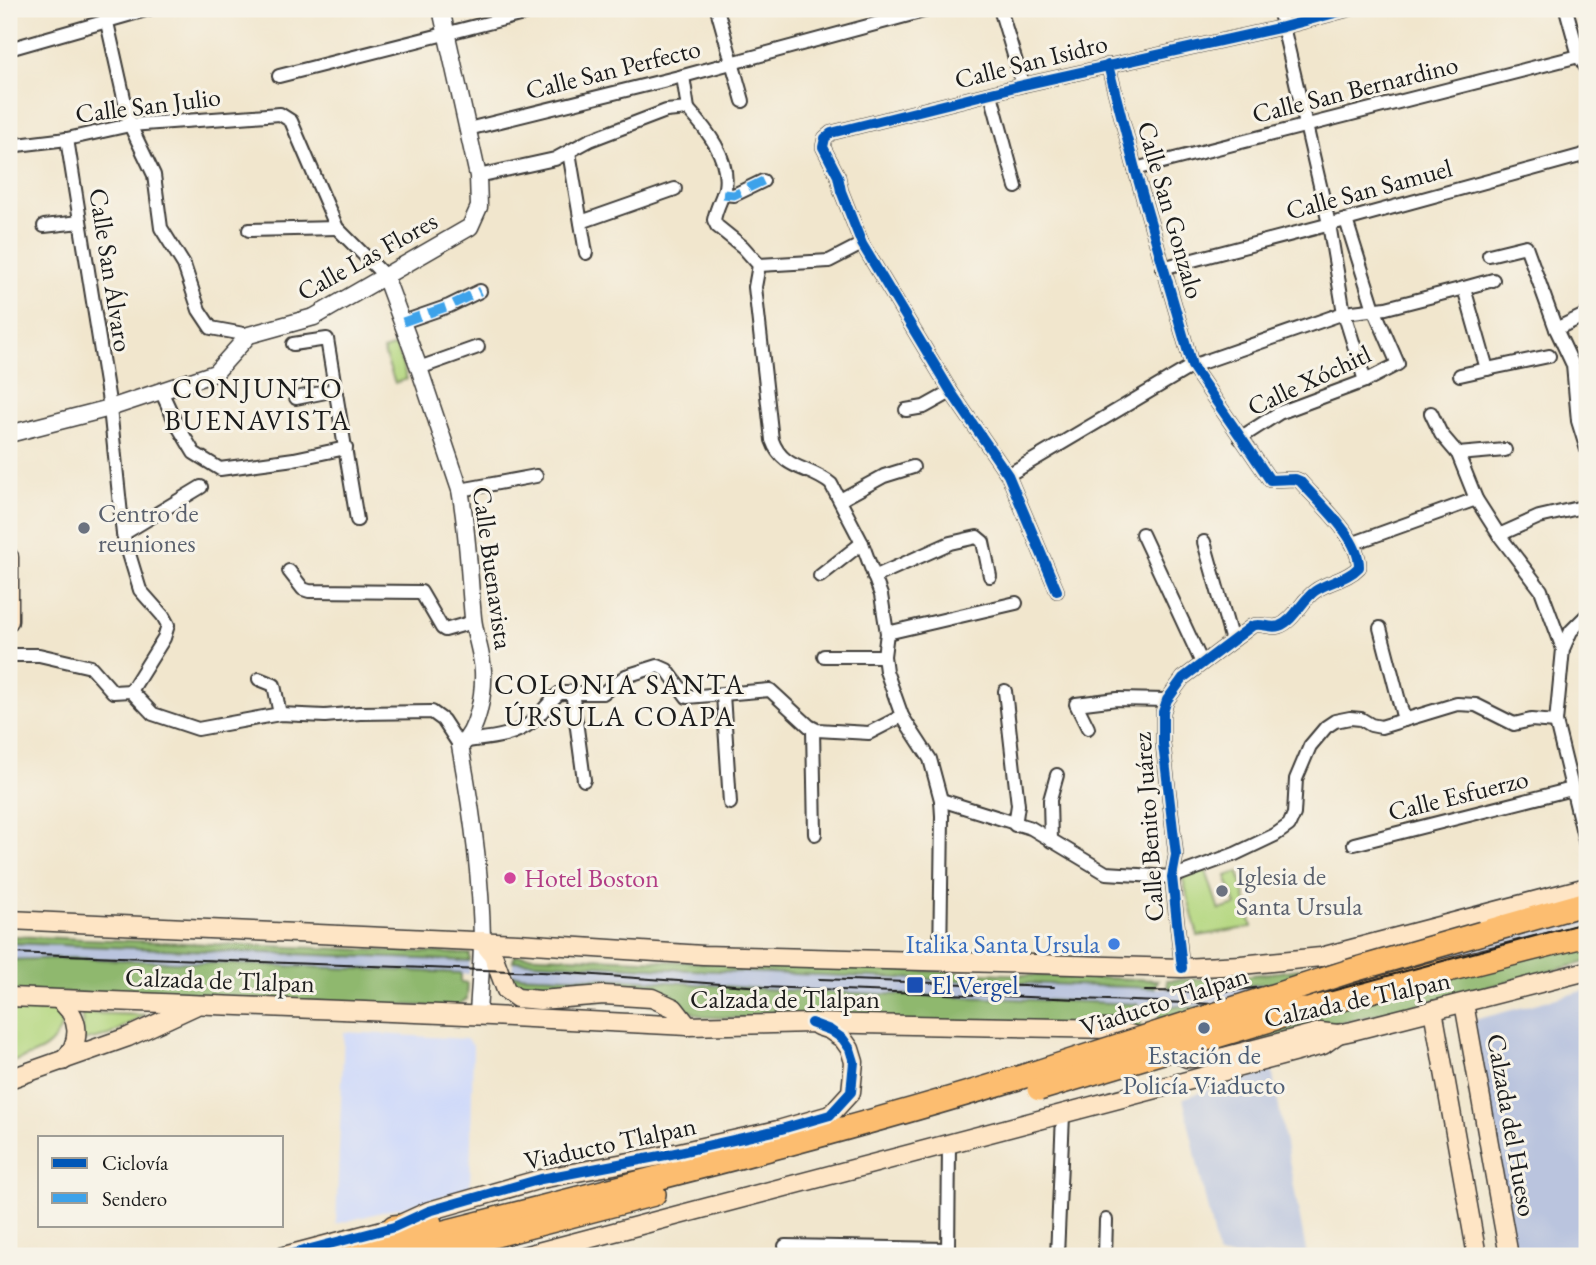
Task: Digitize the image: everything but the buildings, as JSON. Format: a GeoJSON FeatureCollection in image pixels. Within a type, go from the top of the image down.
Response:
{"type":"FeatureCollection","features":[{"type":"Feature","properties":{"kind":"highway","name":"Viaducto Tlalpan"},"geometry":{"type":"LineString","coordinates":[[416,1256],[603,1208],[1035,1082],[1349,971],[1587,903]]}},
{"type":"Feature","properties":{"kind":"highway","name":"Viaducto Tlalpan"},"geometry":{"type":"LineString","coordinates":[[351,1256],[1035,1082],[1587,934]]}},
{"type":"Feature","properties":{"kind":"highway"},"geometry":{"type":"LineString","coordinates":[[394,1227],[421,1226],[516,1203],[554,1204]]}},
{"type":"Feature","properties":{"kind":"highway"},"geometry":{"type":"LineString","coordinates":[[470,1256],[573,1227],[588,1220],[603,1208]]}},
{"type":"Feature","properties":{"kind":"main road"},"geometry":{"type":"LineString","coordinates":[[9,557],[9,621]]}},
{"type":"Feature","properties":{"kind":"main road","name":"Calzada de Tlalpan"},"geometry":{"type":"LineString","coordinates":[[9,920],[482,941],[704,955],[1182,968],[1321,957],[1587,887]]}},
{"type":"Feature","properties":{"kind":"main road"},"geometry":{"type":"LineString","coordinates":[[482,941],[495,957],[506,990],[516,998],[540,1000],[604,995],[652,998],[674,1008],[688,1026]]}},
{"type":"Feature","properties":{"kind":"main road","name":"Calzada de Tlalpan"},"geometry":{"type":"LineString","coordinates":[[9,997],[688,1026],[811,1023],[1112,1029],[1157,1042],[1187,1058],[1224,1057],[1320,1032],[1338,1034],[1587,971]]}},
{"type":"Feature","properties":{"kind":"main road"},"geometry":{"type":"LineString","coordinates":[[60,1000],[70,1010],[77,1031],[73,1049],[63,1061]]}},
{"type":"Feature","properties":{"kind":"main road","name":"Calzada del Hueso"},"geometry":{"type":"LineString","coordinates":[[1464,1003],[1509,1256]]}},
{"type":"Feature","properties":{"kind":"main road"},"geometry":{"type":"LineString","coordinates":[[9,1079],[128,1037],[198,1005]]}},
{"type":"Feature","properties":{"kind":"main road"},"geometry":{"type":"LineString","coordinates":[[1433,1010],[1477,1256]]}},
{"type":"Feature","properties":{"kind":"main road","name":"Viaducto Tlalpan"},"geometry":{"type":"LineString","coordinates":[[284,1256],[394,1227],[429,1211],[541,1179],[711,1145],[830,1115],[851,1092],[854,1062],[843,1039],[830,1030],[811,1023]]}},
{"type":"Feature","properties":{"kind":"main road"},"geometry":{"type":"LineString","coordinates":[[523,1256],[1323,1045],[1338,1034]]}},
{"type":"Feature","properties":{"kind":"main road"},"geometry":{"type":"LineString","coordinates":[[1454,1130],[1486,1123]]}},
{"type":"Feature","properties":{"kind":"main road"},"geometry":{"type":"LineString","coordinates":[[1469,1214],[1501,1209]]}},
{"type":"Feature","properties":{"kind":"street"},"geometry":{"type":"LineString","coordinates":[[9,49],[105,14],[149,9]]}},
{"type":"Feature","properties":{"kind":"street","name":"Calle Las Flores"},"geometry":{"type":"LineString","coordinates":[[249,335],[314,317],[470,227],[476,218],[479,207],[478,176],[441,9]]}},
{"type":"Feature","properties":{"kind":"street"},"geometry":{"type":"LineString","coordinates":[[279,76],[543,9]]}},
{"type":"Feature","properties":{"kind":"street"},"geometry":{"type":"LineString","coordinates":[[717,9],[743,101]]}},
{"type":"Feature","properties":{"kind":"street","name":"Calle San Perfecto"},"geometry":{"type":"LineString","coordinates":[[468,129],[683,76],[931,9]]}},
{"type":"Feature","properties":{"kind":"street"},"geometry":{"type":"LineString","coordinates":[[1000,9],[1023,85]]}},
{"type":"Feature","properties":{"kind":"street"},"geometry":{"type":"LineString","coordinates":[[1279,9],[1329,224],[1344,313],[1364,381]]}},
{"type":"Feature","properties":{"kind":"street","name":"Calle San Isidro"},"geometry":{"type":"LineString","coordinates":[[863,244],[841,191],[838,176],[823,147],[825,138],[831,133],[1350,9]]}},
{"type":"Feature","properties":{"kind":"street"},"geometry":{"type":"LineString","coordinates":[[1566,9],[1587,69]]}},
{"type":"Feature","properties":{"kind":"street"},"geometry":{"type":"LineString","coordinates":[[105,14],[130,125],[154,175],[161,228],[184,265],[200,310],[211,328],[249,335]]}},
{"type":"Feature","properties":{"kind":"street","name":"Calle San Bernardino"},"geometry":{"type":"LineString","coordinates":[[1135,169],[1583,55]]}},
{"type":"Feature","properties":{"kind":"street","name":"Calle San Gonzalo"},"geometry":{"type":"LineString","coordinates":[[1108,65],[1162,268],[1192,366],[1270,480],[1300,481],[1354,543]]}},
{"type":"Feature","properties":{"kind":"street"},"geometry":{"type":"LineString","coordinates":[[683,76],[688,109],[699,121],[723,159],[726,183],[714,220],[717,226],[743,247],[759,265],[819,264],[863,244],[951,392],[1008,475],[1057,591]]}},
{"type":"Feature","properties":{"kind":"street"},"geometry":{"type":"LineString","coordinates":[[991,94],[1016,187]]}},
{"type":"Feature","properties":{"kind":"street"},"geometry":{"type":"LineString","coordinates":[[478,176],[555,159],[590,140],[666,111],[688,109]]}},
{"type":"Feature","properties":{"kind":"street","name":"Calle San Julio"},"geometry":{"type":"LineString","coordinates":[[9,146],[67,139],[130,125],[280,114],[291,121],[337,228]]}},
{"type":"Feature","properties":{"kind":"street","name":"Calle San Álvaro"},"geometry":{"type":"LineString","coordinates":[[67,139],[110,408],[123,534],[140,590],[163,615],[168,625],[164,638],[131,691]]}},
{"type":"Feature","properties":{"kind":"street"},"geometry":{"type":"LineString","coordinates":[[569,152],[586,253]]}},
{"type":"Feature","properties":{"kind":"street","name":"Calle San Samuel"},"geometry":{"type":"LineString","coordinates":[[1162,268],[1587,153]]}},
{"type":"Feature","properties":{"kind":"street"},"geometry":{"type":"LineString","coordinates":[[723,194],[734,195],[763,181]]}},
{"type":"Feature","properties":{"kind":"street"},"geometry":{"type":"LineString","coordinates":[[581,222],[675,189]]}},
{"type":"Feature","properties":{"kind":"street"},"geometry":{"type":"LineString","coordinates":[[1346,220],[1374,309]]}},
{"type":"Feature","properties":{"kind":"street"},"geometry":{"type":"LineString","coordinates":[[44,226],[80,222]]}},
{"type":"Feature","properties":{"kind":"street"},"geometry":{"type":"LineString","coordinates":[[249,230],[337,228],[385,276]]}},
{"type":"Feature","properties":{"kind":"street"},"geometry":{"type":"LineString","coordinates":[[1489,255],[1526,246],[1556,329],[1573,365],[1578,421],[1587,450]]}},
{"type":"Feature","properties":{"kind":"street"},"geometry":{"type":"LineString","coordinates":[[759,265],[755,287],[775,449],[789,464],[831,484],[862,543],[885,611],[886,671],[902,716],[930,759],[941,800],[940,960]]}},
{"type":"Feature","properties":{"kind":"street","name":"Calle Buenavista"},"geometry":{"type":"LineString","coordinates":[[385,276],[419,368],[460,490],[464,511],[473,622],[483,670],[476,721],[464,743]]}},
{"type":"Feature","properties":{"kind":"street"},"geometry":{"type":"LineString","coordinates":[[1008,475],[1192,366],[1344,313],[1374,309],[1493,280]]}},
{"type":"Feature","properties":{"kind":"street"},"geometry":{"type":"LineString","coordinates":[[1464,288],[1487,369]]}},
{"type":"Feature","properties":{"kind":"street"},"geometry":{"type":"LineString","coordinates":[[403,322],[449,306],[480,291]]}},
{"type":"Feature","properties":{"kind":"street","name":"Calle Xóchitl"},"geometry":{"type":"LineString","coordinates":[[1240,438],[1279,413],[1364,381],[1398,363],[1374,309]]}},
{"type":"Feature","properties":{"kind":"street"},"geometry":{"type":"LineString","coordinates":[[1556,329],[1587,314]]}},
{"type":"Feature","properties":{"kind":"street"},"geometry":{"type":"LineString","coordinates":[[9,434],[110,408],[215,373],[249,335]]}},
{"type":"Feature","properties":{"kind":"street"},"geometry":{"type":"LineString","coordinates":[[293,345],[327,339],[356,520]]}},
{"type":"Feature","properties":{"kind":"street"},"geometry":{"type":"LineString","coordinates":[[419,368],[478,347]]}},
{"type":"Feature","properties":{"kind":"street"},"geometry":{"type":"LineString","coordinates":[[1460,375],[1549,356]]}},
{"type":"Feature","properties":{"kind":"street"},"geometry":{"type":"LineString","coordinates":[[296,397],[336,390]]}},
{"type":"Feature","properties":{"kind":"street"},"geometry":{"type":"LineString","coordinates":[[161,391],[194,453],[220,469],[294,459],[346,448]]}},
{"type":"Feature","properties":{"kind":"street"},"geometry":{"type":"LineString","coordinates":[[906,410],[924,407],[951,392]]}},
{"type":"Feature","properties":{"kind":"street"},"geometry":{"type":"LineString","coordinates":[[1431,413],[1441,434],[1458,454],[1476,499],[1541,590],[1563,649]]}},
{"type":"Feature","properties":{"kind":"street"},"geometry":{"type":"LineString","coordinates":[[1458,454],[1505,450]]}},
{"type":"Feature","properties":{"kind":"street"},"geometry":{"type":"LineString","coordinates":[[840,499],[884,476],[913,467]]}},
{"type":"Feature","properties":{"kind":"street"},"geometry":{"type":"LineString","coordinates":[[460,490],[536,476]]}},
{"type":"Feature","properties":{"kind":"street"},"geometry":{"type":"LineString","coordinates":[[123,534],[201,487]]}},
{"type":"Feature","properties":{"kind":"street"},"geometry":{"type":"LineString","coordinates":[[1354,543],[1476,499]]}},
{"type":"Feature","properties":{"kind":"street"},"geometry":{"type":"LineString","coordinates":[[1499,534],[1539,517],[1587,506]]}},
{"type":"Feature","properties":{"kind":"street"},"geometry":{"type":"LineString","coordinates":[[1142,534],[1202,663]]}},
{"type":"Feature","properties":{"kind":"street"},"geometry":{"type":"LineString","coordinates":[[874,577],[950,543],[978,537],[983,542],[990,576]]}},
{"type":"Feature","properties":{"kind":"street"},"geometry":{"type":"LineString","coordinates":[[1204,542],[1232,641]]}},
{"type":"Feature","properties":{"kind":"street"},"geometry":{"type":"LineString","coordinates":[[820,576],[862,543]]}},
{"type":"Feature","properties":{"kind":"street","name":"Calle Benito Juárez"},"geometry":{"type":"LineString","coordinates":[[1182,968],[1172,877],[1176,855],[1163,744],[1163,712],[1167,700],[1183,678],[1232,641],[1258,624],[1273,627],[1282,625],[1315,590],[1353,573],[1359,567],[1354,543]]}},
{"type":"Feature","properties":{"kind":"street"},"geometry":{"type":"LineString","coordinates":[[289,571],[303,589],[309,591],[421,592],[445,630],[473,622]]}},
{"type":"Feature","properties":{"kind":"street"},"geometry":{"type":"LineString","coordinates":[[887,633],[1016,603]]}},
{"type":"Feature","properties":{"kind":"street"},"geometry":{"type":"LineString","coordinates":[[1587,615],[1571,631],[1563,649],[1556,722],[1587,849]]}},
{"type":"Feature","properties":{"kind":"street"},"geometry":{"type":"LineString","coordinates":[[1380,628],[1404,720]]}},
{"type":"Feature","properties":{"kind":"street"},"geometry":{"type":"LineString","coordinates":[[9,655],[39,655],[91,667],[113,692],[131,691],[153,714],[198,729],[279,714],[325,716],[432,712],[443,720],[464,743],[482,941],[478,1015]]}},
{"type":"Feature","properties":{"kind":"street"},"geometry":{"type":"LineString","coordinates":[[824,656],[884,656]]}},
{"type":"Feature","properties":{"kind":"street"},"geometry":{"type":"LineString","coordinates":[[464,743],[514,732],[532,722],[560,693],[603,693],[626,676],[658,666],[667,670],[687,697],[770,690],[813,729],[869,733],[902,716]]}},
{"type":"Feature","properties":{"kind":"street"},"geometry":{"type":"LineString","coordinates":[[259,679],[274,685],[279,714]]}},
{"type":"Feature","properties":{"kind":"street"},"geometry":{"type":"LineString","coordinates":[[572,691],[584,780]]}},
{"type":"Feature","properties":{"kind":"street"},"geometry":{"type":"LineString","coordinates":[[1005,691],[1018,805],[1015,825]]}},
{"type":"Feature","properties":{"kind":"street"},"geometry":{"type":"LineString","coordinates":[[723,694],[730,803]]}},
{"type":"Feature","properties":{"kind":"street"},"geometry":{"type":"LineString","coordinates":[[1088,728],[1076,704],[1117,699],[1167,700]]}},
{"type":"Feature","properties":{"kind":"street"},"geometry":{"type":"LineString","coordinates":[[941,800],[1031,828],[1107,873],[1172,877],[1235,854],[1275,835],[1289,825],[1294,814],[1296,779],[1310,747],[1326,727],[1335,721],[1361,719],[1381,727],[1457,705],[1476,705],[1514,724],[1531,720],[1556,722]]}},
{"type":"Feature","properties":{"kind":"street"},"geometry":{"type":"LineString","coordinates":[[813,729],[814,834]]}},
{"type":"Feature","properties":{"kind":"street"},"geometry":{"type":"LineString","coordinates":[[1051,841],[1050,800],[1057,775]]}},
{"type":"Feature","properties":{"kind":"street","name":"Calle Esfuerzo"},"geometry":{"type":"LineString","coordinates":[[1354,844],[1573,789]]}},
{"type":"Feature","properties":{"kind":"street"},"geometry":{"type":"LineString","coordinates":[[1057,1256],[1063,1115]]}},
{"type":"Feature","properties":{"kind":"street"},"geometry":{"type":"LineString","coordinates":[[791,1250],[948,1253],[948,1142]]}},
{"type":"Feature","properties":{"kind":"street"},"geometry":{"type":"LineString","coordinates":[[1105,1256],[1106,1220]]}},
{"type":"Feature","properties":{"kind":"shaded area"},"geometry":{"type":"Polygon","coordinates":[[[1587,911],[1587,925],[1299,1000],[1258,1004],[1198,1007],[777,990],[643,980],[512,975],[513,961],[1190,989],[1225,988],[1323,978],[1587,911]]]}},
{"type":"Feature","properties":{"kind":"shaded area"},"geometry":{"type":"Polygon","coordinates":[[[9,943],[470,961],[469,974],[70,958],[9,960],[9,943]]]}},
{"type":"Feature","properties":{"kind":"shaded area"},"geometry":{"type":"Polygon","coordinates":[[[1587,990],[1587,1256],[1502,1256],[1467,1022],[1587,990]]]}},
{"type":"Feature","properties":{"kind":"shaded area"},"geometry":{"type":"Polygon","coordinates":[[[344,1032],[466,1039],[473,1045],[470,1189],[336,1224],[344,1032]]]}},
{"type":"Feature","properties":{"kind":"shaded area"},"geometry":{"type":"Polygon","coordinates":[[[1272,1070],[1307,1256],[1218,1256],[1183,1098],[1272,1070]]]}},
{"type":"Feature","properties":{"kind":"green space"},"geometry":{"type":"Polygon","coordinates":[[[396,346],[407,379],[395,383],[383,350],[396,346]]]}},
{"type":"Feature","properties":{"kind":"green space"},"geometry":{"type":"Polygon","coordinates":[[[1205,868],[1219,910],[1236,905],[1226,876],[1239,872],[1252,927],[1198,936],[1182,876],[1205,868]]]}},
{"type":"Feature","properties":{"kind":"green space"},"geometry":{"type":"Polygon","coordinates":[[[9,936],[470,954],[470,961],[9,943],[9,936]]]}},
{"type":"Feature","properties":{"kind":"green space"},"geometry":{"type":"Polygon","coordinates":[[[1587,943],[1587,962],[1211,1052],[1159,1031],[1159,1005],[1198,1007],[1302,1000],[1587,943]]]}},
{"type":"Feature","properties":{"kind":"green space"},"geometry":{"type":"Polygon","coordinates":[[[515,955],[1158,980],[1154,988],[691,970],[513,961],[515,955]]]}},
{"type":"Feature","properties":{"kind":"green space"},"geometry":{"type":"Polygon","coordinates":[[[70,958],[461,973],[461,982],[468,983],[467,999],[455,1007],[9,991],[9,960],[70,958]]]}},
{"type":"Feature","properties":{"kind":"green space"},"geometry":{"type":"Polygon","coordinates":[[[1359,958],[1323,978],[1225,988],[1168,988],[1167,980],[1263,974],[1359,958]]]}},
{"type":"Feature","properties":{"kind":"green space"},"geometry":{"type":"Polygon","coordinates":[[[512,975],[643,980],[777,990],[1137,1004],[1142,1032],[703,1017],[678,1006],[525,995],[512,984],[512,975]]]}},
{"type":"Feature","properties":{"kind":"green space"},"geometry":{"type":"Polygon","coordinates":[[[9,1011],[56,1011],[62,1025],[47,1047],[9,1063],[9,1011]]]}},
{"type":"Feature","properties":{"kind":"green space"},"geometry":{"type":"Polygon","coordinates":[[[82,1013],[144,1015],[109,1035],[83,1041],[82,1013]]]}},
{"type":"Feature","properties":{"kind":"tram line"},"geometry":{"type":"LineString","coordinates":[[9,953],[567,973],[762,987],[1216,1004],[1308,996],[1332,991],[1587,922]]}},
{"type":"Feature","properties":{"kind":"tram line"},"geometry":{"type":"LineString","coordinates":[[1145,991],[1219,992],[1350,977]]}},
{"type":"Feature","properties":{"kind":"tram line"},"geometry":{"type":"LineString","coordinates":[[819,979],[1054,987]]}},
{"type":"Feature","properties":{"kind":"marked path"},"geometry":{"type":"LineString","coordinates":[[723,194],[734,195],[763,181]]}},
{"type":"Feature","properties":{"kind":"marked path"},"geometry":{"type":"LineString","coordinates":[[403,322],[449,306],[480,291]]}},
{"type":"Feature","properties":{"kind":"cycle path"},"geometry":{"type":"LineString","coordinates":[[1057,591],[1008,475],[951,392],[862,244],[841,191],[838,176],[823,147],[825,138],[831,133],[1023,85],[1283,27],[1350,9]]}},
{"type":"Feature","properties":{"kind":"cycle path"},"geometry":{"type":"LineString","coordinates":[[1108,65],[1192,366],[1270,480],[1300,481],[1346,533],[1358,556],[1359,567],[1349,575],[1315,591],[1294,615],[1279,626],[1252,626],[1183,678],[1167,700],[1163,712],[1163,744],[1176,855],[1172,877],[1182,968]]}},
{"type":"Feature","properties":{"kind":"cycle path"},"geometry":{"type":"LineString","coordinates":[[284,1256],[394,1227],[429,1211],[541,1179],[671,1154],[778,1130],[830,1115],[851,1092],[854,1062],[843,1039],[830,1030],[811,1023]]}},
{"type":"Feature","properties":{"kind":"place","name":"Centro de reuniones"},"geometry":{"type":"Point","coordinates":[84,528]}},
{"type":"Feature","properties":{"kind":"place","name":"Hotel Boston"},"geometry":{"type":"Point","coordinates":[510,878]}},
{"type":"Feature","properties":{"kind":"place","name":"Iglesia de Santa Ursula"},"geometry":{"type":"Point","coordinates":[1222,891]}},
{"type":"Feature","properties":{"kind":"place","name":"Italika Santa Ursula"},"geometry":{"type":"Point","coordinates":[1114,944]}},
{"type":"Feature","properties":{"kind":"place","name":"El Vergel"},"geometry":{"type":"Point","coordinates":[915,985]}},
{"type":"Feature","properties":{"kind":"place","name":"Estación de Policía Viaducto"},"geometry":{"type":"Point","coordinates":[1204,1028]}},
{"type":"Feature","properties":{"kind":"district","name":"CONJUNTO BUENAVISTA"},"geometry":{"type":"Point","coordinates":[258,404]}},
{"type":"Feature","properties":{"kind":"district","name":"COLONIA SANTA ÚRSULA COAPA"},"geometry":{"type":"Point","coordinates":[620,700]}}]}
